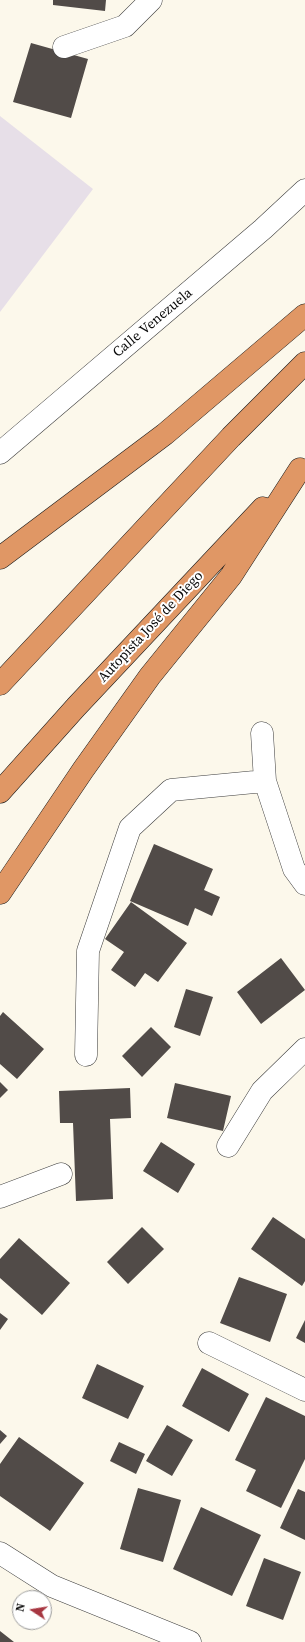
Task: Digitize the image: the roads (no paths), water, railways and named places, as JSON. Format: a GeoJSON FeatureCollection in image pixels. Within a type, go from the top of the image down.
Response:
{"type":"FeatureCollection","features":[{"type":"Feature","properties":{"kind":"highway"},"geometry":{"type":"LineString","coordinates":[[0,558],[165,434],[305,315]]}},
{"type":"Feature","properties":{"kind":"highway"},"geometry":{"type":"LineString","coordinates":[[0,684],[231,437],[305,363]]}},
{"type":"Feature","properties":{"kind":"highway"},"geometry":{"type":"LineString","coordinates":[[0,893],[83,770],[150,676],[231,576],[302,466]]}},
{"type":"Feature","properties":{"kind":"highway","name":"Autopista José de Diego"},"geometry":{"type":"LineString","coordinates":[[0,792],[76,707],[302,466]]}},
{"type":"Feature","properties":{"kind":"street"},"geometry":{"type":"LineString","coordinates":[[64,47],[125,26],[150,0]]}},
{"type":"Feature","properties":{"kind":"street","name":"Calle Venezuela"},"geometry":{"type":"LineString","coordinates":[[0,453],[263,230],[305,190]]}},
{"type":"Feature","properties":{"kind":"street"},"geometry":{"type":"LineString","coordinates":[[262,733],[265,781],[294,869],[305,884]]}},
{"type":"Feature","properties":{"kind":"street"},"geometry":{"type":"LineString","coordinates":[[86,1055],[88,952],[130,828],[171,790],[265,781]]}},
{"type":"Feature","properties":{"kind":"street"},"geometry":{"type":"LineString","coordinates":[[228,1146],[262,1091],[305,1049]]}},
{"type":"Feature","properties":{"kind":"street"},"geometry":{"type":"LineString","coordinates":[[0,1197],[61,1174]]}},
{"type":"Feature","properties":{"kind":"street"},"geometry":{"type":"LineString","coordinates":[[209,1343],[305,1390]]}},
{"type":"Feature","properties":{"kind":"street"},"geometry":{"type":"LineString","coordinates":[[0,1553],[52,1586],[190,1642]]}}]}
